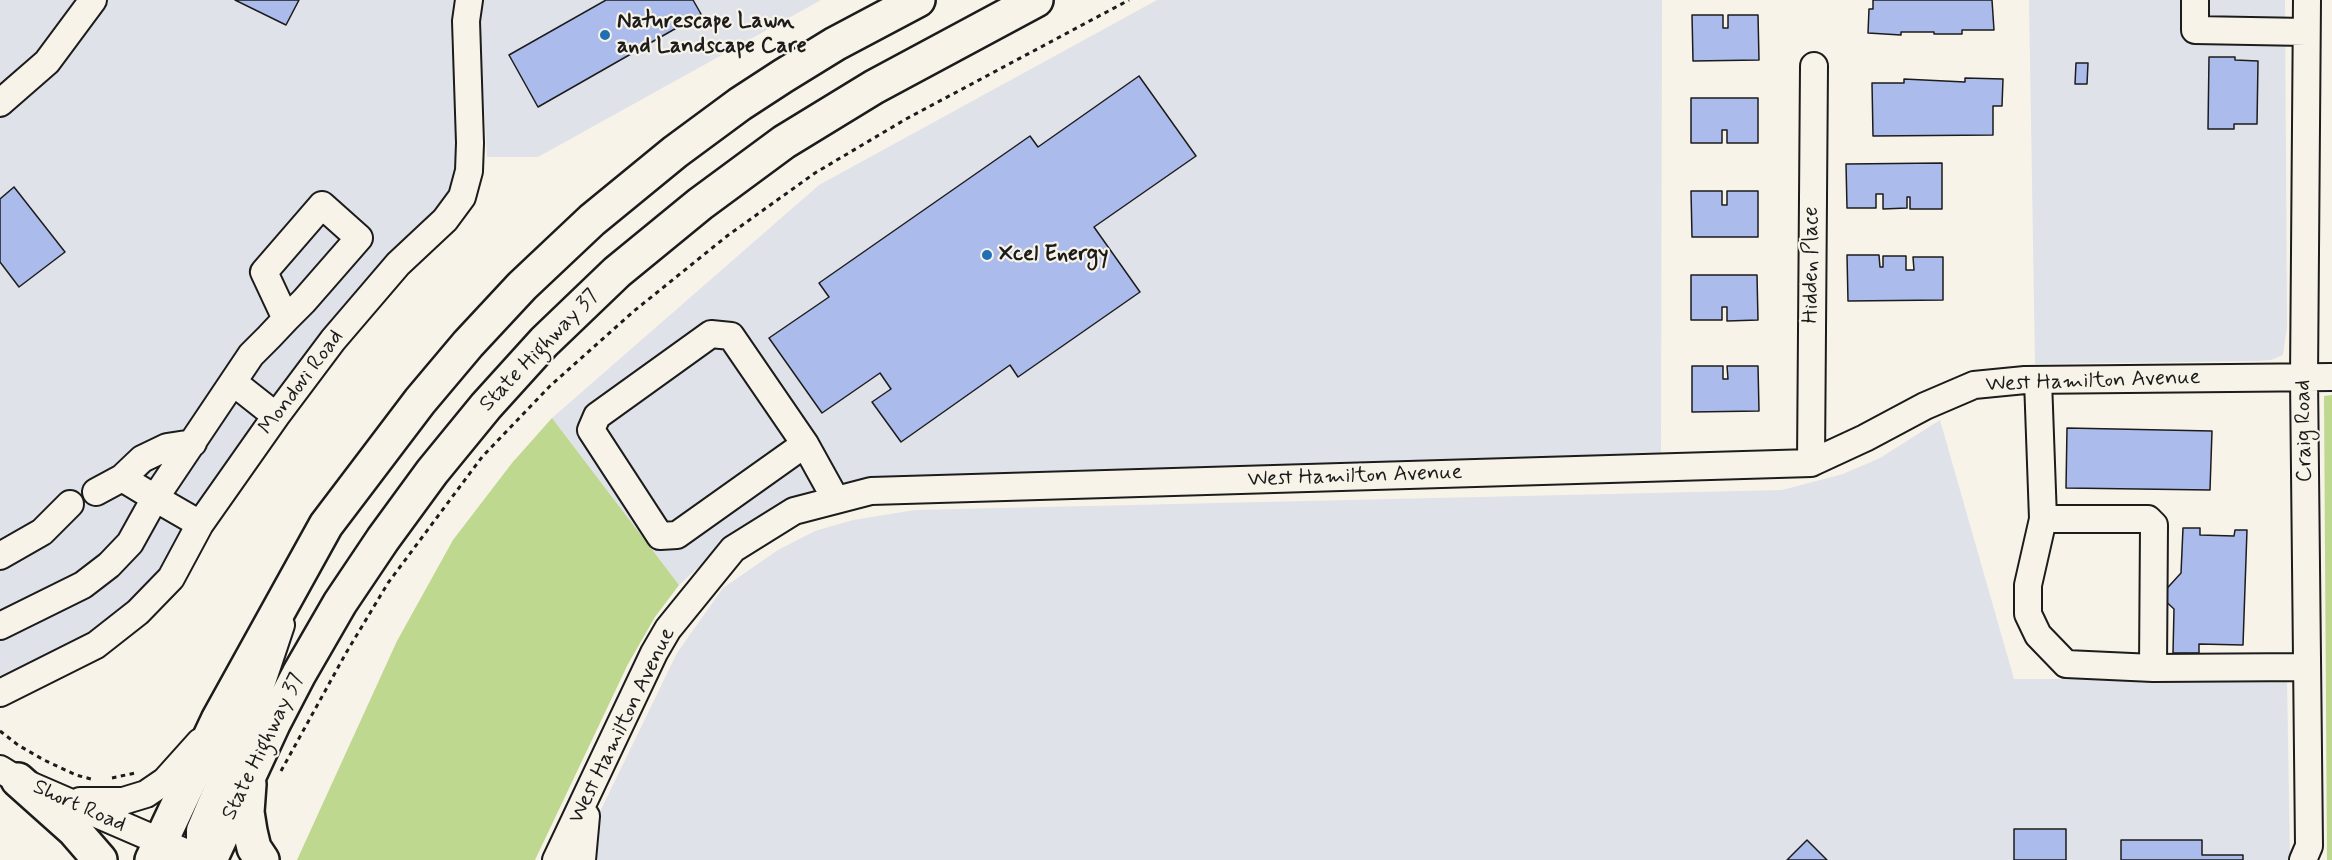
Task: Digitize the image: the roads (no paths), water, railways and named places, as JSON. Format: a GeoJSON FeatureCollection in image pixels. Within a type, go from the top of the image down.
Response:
{"type":"FeatureCollection","features":[{"type":"Feature","properties":{"kind":"main road"},"geometry":{"type":"LineString","coordinates":[[160,854],[214,729],[326,525],[420,401],[468,344],[553,256],[632,186],[740,104],[835,44],[918,0]]}},
{"type":"Feature","properties":{"kind":"main road","name":"State Highway 37"},"geometry":{"type":"LineString","coordinates":[[209,860],[273,724],[340,603],[383,538],[432,472],[486,406],[544,342],[617,272],[700,204],[784,142],[874,87],[1036,0]]}},
{"type":"Feature","properties":{"kind":"main road"},"geometry":{"type":"LineString","coordinates":[[9,774],[82,838],[100,860]]}},
{"type":"Feature","properties":{"kind":"main road"},"geometry":{"type":"LineString","coordinates":[[249,776],[247,812],[254,848],[262,860]]}},
{"type":"Feature","properties":{"kind":"street"},"geometry":{"type":"LineString","coordinates":[[0,103],[47,62],[93,0]]}},
{"type":"Feature","properties":{"kind":"street","name":"Mondovi Road"},"geometry":{"type":"LineString","coordinates":[[0,693],[96,645],[138,612],[171,578],[200,524],[333,340],[398,264],[445,220],[462,197],[469,171],[470,143],[466,21],[469,0]]}},
{"type":"Feature","properties":{"kind":"street"},"geometry":{"type":"LineString","coordinates":[[2195,0],[2195,30],[2306,32]]}},
{"type":"Feature","properties":{"kind":"street","name":"Craig Road"},"geometry":{"type":"LineString","coordinates":[[2307,0],[2304,378],[2309,855]]}},
{"type":"Feature","properties":{"kind":"street","name":"Hidden Place"},"geometry":{"type":"LineString","coordinates":[[1810,463],[1814,66]]}},
{"type":"Feature","properties":{"kind":"street"},"geometry":{"type":"LineString","coordinates":[[0,626],[82,585],[109,565],[130,543],[155,498],[251,355],[286,320]]}},
{"type":"Feature","properties":{"kind":"street"},"geometry":{"type":"LineString","coordinates":[[805,444],[677,535],[660,536],[591,430],[597,416],[711,334],[731,336],[805,444],[836,500]]}},
{"type":"Feature","properties":{"kind":"street","name":"West Hamilton Avenue"},"geometry":{"type":"LineString","coordinates":[[556,860],[654,653],[668,629],[733,549],[794,511],[871,491],[1810,463],[1865,438],[1925,406],[1974,385],[2038,380],[2332,377]]}},
{"type":"Feature","properties":{"kind":"street"},"geometry":{"type":"LineString","coordinates":[[2038,380],[2043,519],[2028,585],[2028,614],[2038,635],[2066,664],[2153,668],[2307,667]]}},
{"type":"Feature","properties":{"kind":"street"},"geometry":{"type":"LineString","coordinates":[[233,382],[276,416]]}},
{"type":"Feature","properties":{"kind":"street"},"geometry":{"type":"LineString","coordinates":[[96,492],[122,478],[142,459],[167,447],[193,444]]}},
{"type":"Feature","properties":{"kind":"street"},"geometry":{"type":"LineString","coordinates":[[122,478],[200,524]]}},
{"type":"Feature","properties":{"kind":"street"},"geometry":{"type":"LineString","coordinates":[[0,556],[42,532],[70,504]]}},
{"type":"Feature","properties":{"kind":"street"},"geometry":{"type":"LineString","coordinates":[[2043,519],[2148,519],[2154,525],[2153,668]]}},
{"type":"Feature","properties":{"kind":"street"},"geometry":{"type":"LineString","coordinates":[[209,860],[200,842],[200,830],[269,663],[282,624],[288,593]]}},
{"type":"Feature","properties":{"kind":"street"},"geometry":{"type":"LineString","coordinates":[[61,799],[123,801],[146,794],[165,781],[214,729]]}},
{"type":"Feature","properties":{"kind":"street","name":"Short Road"},"geometry":{"type":"LineString","coordinates":[[9,774],[61,799],[160,854]]}},
{"type":"Feature","properties":{"kind":"street"},"geometry":{"type":"LineString","coordinates":[[582,860],[583,831],[590,790]]}},
{"type":"Feature","properties":{"kind":"street"},"geometry":{"type":"LineString","coordinates":[[160,854],[203,860]]}},
{"type":"Feature","properties":{"kind":"place","name":"Naturescape Lawn and Landscape Care"},"geometry":{"type":"Point","coordinates":[605,35]}},
{"type":"Feature","properties":{"kind":"place","name":"Xcel Energy"},"geometry":{"type":"Point","coordinates":[987,255]}}]}
